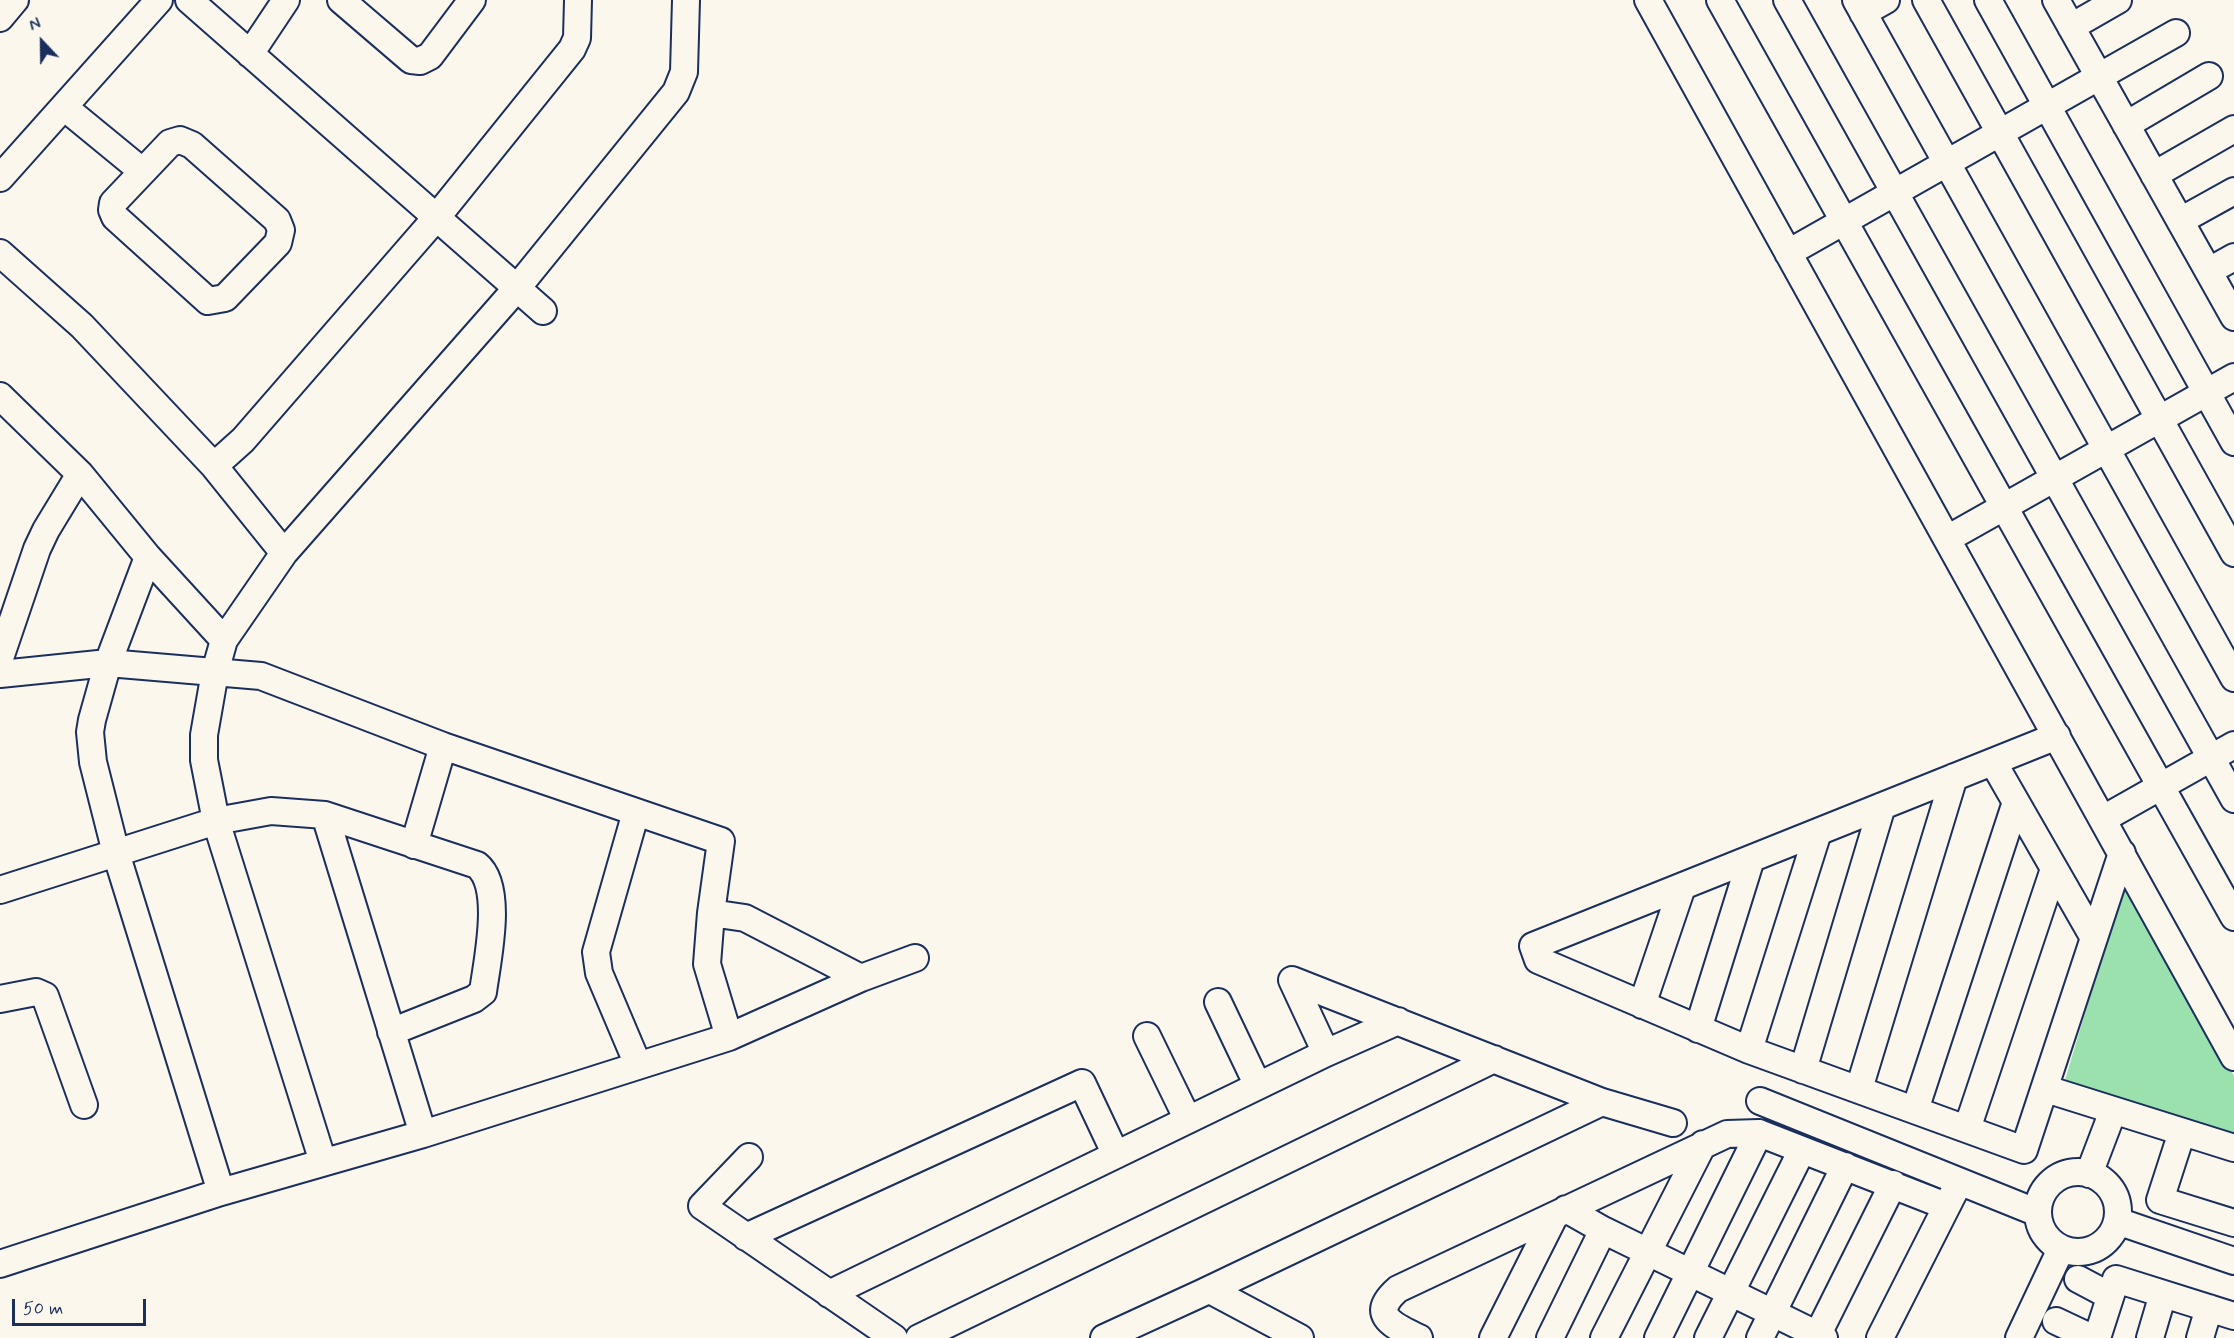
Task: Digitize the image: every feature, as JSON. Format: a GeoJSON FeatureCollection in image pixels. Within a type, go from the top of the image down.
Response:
{"type":"FeatureCollection","features":[{"type":"Feature","properties":{"kind":"street"},"geometry":{"type":"LineString","coordinates":[[0,178],[159,0]]}},
{"type":"Feature","properties":{"kind":"street"},"geometry":{"type":"LineString","coordinates":[[189,0],[543,311]]}},
{"type":"Feature","properties":{"kind":"street"},"geometry":{"type":"LineString","coordinates":[[250,54],[286,0]]}},
{"type":"Feature","properties":{"kind":"street"},"geometry":{"type":"LineString","coordinates":[[341,0],[411,60],[420,61],[430,56],[472,0]]}},
{"type":"Feature","properties":{"kind":"street"},"geometry":{"type":"LineString","coordinates":[[214,466],[243,440],[436,218],[572,49],[577,38],[578,0]]}},
{"type":"Feature","properties":{"kind":"street"},"geometry":{"type":"LineString","coordinates":[[323,1162],[216,821],[204,760],[204,743],[215,672],[224,640],[284,553],[517,288],[676,92],[684,72],[686,0]]}},
{"type":"Feature","properties":{"kind":"street"},"geometry":{"type":"LineString","coordinates":[[1648,0],[2234,1057]]}},
{"type":"Feature","properties":{"kind":"street"},"geometry":{"type":"LineString","coordinates":[[1720,0],[2234,917]]}},
{"type":"Feature","properties":{"kind":"street"},"geometry":{"type":"LineString","coordinates":[[1787,0],[2234,799]]}},
{"type":"Feature","properties":{"kind":"street"},"geometry":{"type":"LineString","coordinates":[[1886,0],[1859,6],[2234,678]]}},
{"type":"Feature","properties":{"kind":"street"},"geometry":{"type":"LineString","coordinates":[[1926,0],[2234,553]]}},
{"type":"Feature","properties":{"kind":"street"},"geometry":{"type":"LineString","coordinates":[[1988,0],[2234,442]]}},
{"type":"Feature","properties":{"kind":"street"},"geometry":{"type":"LineString","coordinates":[[2056,0],[2234,317]]}},
{"type":"Feature","properties":{"kind":"street"},"geometry":{"type":"LineString","coordinates":[[2071,27],[2118,0]]}},
{"type":"Feature","properties":{"kind":"street"},"geometry":{"type":"LineString","coordinates":[[1788,253],[2048,108],[2176,33]]}},
{"type":"Feature","properties":{"kind":"street"},"geometry":{"type":"LineString","coordinates":[[2126,125],[2209,76]]}},
{"type":"Feature","properties":{"kind":"street"},"geometry":{"type":"LineString","coordinates":[[64,107],[142,171]]}},
{"type":"Feature","properties":{"kind":"street"},"geometry":{"type":"LineString","coordinates":[[2154,175],[2234,129]]}},
{"type":"Feature","properties":{"kind":"street"},"geometry":{"type":"LineString","coordinates":[[180,140],[192,145],[277,220],[281,230],[278,243],[225,298],[208,301],[115,217],[112,210],[113,203],[142,171],[170,142],[180,140]]}},
{"type":"Feature","properties":{"kind":"street"},"geometry":{"type":"LineString","coordinates":[[2180,221],[2234,191]]}},
{"type":"Feature","properties":{"kind":"street"},"geometry":{"type":"LineString","coordinates":[[0,253],[82,326],[214,466],[284,553]]}},
{"type":"Feature","properties":{"kind":"street"},"geometry":{"type":"LineString","coordinates":[[2209,271],[2234,257]]}},
{"type":"Feature","properties":{"kind":"street"},"geometry":{"type":"LineString","coordinates":[[1947,539],[2234,377]]}},
{"type":"Feature","properties":{"kind":"street"},"geometry":{"type":"LineString","coordinates":[[0,396],[80,474],[148,557],[224,640]]}},
{"type":"Feature","properties":{"kind":"street"},"geometry":{"type":"LineString","coordinates":[[0,658],[37,549],[80,474]]}},
{"type":"Feature","properties":{"kind":"street"},"geometry":{"type":"LineString","coordinates":[[148,557],[108,663],[90,732],[93,762],[116,853],[221,1192]]}},
{"type":"Feature","properties":{"kind":"street"},"geometry":{"type":"LineString","coordinates":[[0,674],[108,663],[261,676],[443,746],[721,841],[711,913],[708,964],[729,1037]]}},
{"type":"Feature","properties":{"kind":"street"},"geometry":{"type":"LineString","coordinates":[[2057,736],[1533,946],[1538,960],[1749,1050],[2024,1150],[2122,853]]}},
{"type":"Feature","properties":{"kind":"street"},"geometry":{"type":"LineString","coordinates":[[2103,819],[2234,745]]}},
{"type":"Feature","properties":{"kind":"street"},"geometry":{"type":"LineString","coordinates":[[414,845],[443,746]]}},
{"type":"Feature","properties":{"kind":"street"},"geometry":{"type":"LineString","coordinates":[[1993,762],[2094,938]]}},
{"type":"Feature","properties":{"kind":"street"},"geometry":{"type":"LineString","coordinates":[[1859,1089],[1954,777]]}},
{"type":"Feature","properties":{"kind":"street"},"geometry":{"type":"LineString","coordinates":[[1915,1110],[2016,802]]}},
{"type":"Feature","properties":{"kind":"street"},"geometry":{"type":"LineString","coordinates":[[1803,1070],[1882,806]]}},
{"type":"Feature","properties":{"kind":"street"},"geometry":{"type":"LineString","coordinates":[[0,890],[216,821],[271,811],[325,815],[477,865],[484,870],[488,880],[493,912],[483,992],[474,999],[391,1032]]}},
{"type":"Feature","properties":{"kind":"street"},"geometry":{"type":"LineString","coordinates":[[636,812],[596,952],[599,973],[638,1065]]}},
{"type":"Feature","properties":{"kind":"street"},"geometry":{"type":"LineString","coordinates":[[325,815],[423,1134]]}},
{"type":"Feature","properties":{"kind":"street"},"geometry":{"type":"LineString","coordinates":[[1749,1050],[1818,832]]}},
{"type":"Feature","properties":{"kind":"street"},"geometry":{"type":"LineString","coordinates":[[1698,1029],[1751,859]]}},
{"type":"Feature","properties":{"kind":"street"},"geometry":{"type":"LineString","coordinates":[[1967,1129],[2054,869]]}},
{"type":"Feature","properties":{"kind":"street"},"geometry":{"type":"LineString","coordinates":[[1642,1005],[1682,887]]}},
{"type":"Feature","properties":{"kind":"street"},"geometry":{"type":"LineString","coordinates":[[711,913],[745,918],[861,978]]}},
{"type":"Feature","properties":{"kind":"street"},"geometry":{"type":"LineString","coordinates":[[0,1264],[221,1192],[423,1134],[729,1037],[861,978],[915,958]]}},
{"type":"Feature","properties":{"kind":"street"},"geometry":{"type":"LineString","coordinates":[[1326,1053],[1292,980],[1602,1102],[1673,1123]]}},
{"type":"Feature","properties":{"kind":"street"},"geometry":{"type":"LineString","coordinates":[[0,999],[36,992],[45,996],[84,1105]]}},
{"type":"Feature","properties":{"kind":"street"},"geometry":{"type":"LineString","coordinates":[[1218,1002],[1258,1086]]}},
{"type":"Feature","properties":{"kind":"street"},"geometry":{"type":"LineString","coordinates":[[829,1294],[1326,1053],[1398,1021]]}},
{"type":"Feature","properties":{"kind":"street"},"geometry":{"type":"LineString","coordinates":[[1148,1036],[1188,1120]]}},
{"type":"Feature","properties":{"kind":"street"},"geometry":{"type":"LineString","coordinates":[[919,1338],[1494,1059]]}},
{"type":"Feature","properties":{"kind":"street"},"geometry":{"type":"LineString","coordinates":[[746,1237],[1082,1083],[1116,1155]]}},
{"type":"Feature","properties":{"kind":"street"},"geometry":{"type":"LineString","coordinates":[[2046,1089],[2234,1149]]}},
{"type":"Feature","properties":{"kind":"street"},"geometry":{"type":"LineString","coordinates":[[1760,1101],[2038,1213]]}},
{"type":"Feature","properties":{"kind":"street"},"geometry":{"type":"LineString","coordinates":[[1104,1338],[1210,1290],[1602,1102]]}},
{"type":"Feature","properties":{"kind":"street"},"geometry":{"type":"LineString","coordinates":[[2089,1174],[2113,1110]]}},
{"type":"Feature","properties":{"kind":"street"},"geometry":{"type":"LineString","coordinates":[[2182,1132],[2160,1200],[2234,1223]]}},
{"type":"Feature","properties":{"kind":"street"},"geometry":{"type":"LineString","coordinates":[[1419,1338],[1389,1323],[1384,1311],[1389,1297],[1398,1289],[1727,1134],[1759,1133],[1946,1206]]}},
{"type":"Feature","properties":{"kind":"street"},"geometry":{"type":"LineString","coordinates":[[1658,1338],[1759,1133]]}},
{"type":"Feature","properties":{"kind":"street"},"geometry":{"type":"LineString","coordinates":[[1604,1338],[1703,1144]]}},
{"type":"Feature","properties":{"kind":"street"},"geometry":{"type":"LineString","coordinates":[[1708,1338],[1802,1150]]}},
{"type":"Feature","properties":{"kind":"street"},"geometry":{"type":"LineString","coordinates":[[749,1157],[702,1206],[894,1338]]}},
{"type":"Feature","properties":{"kind":"street"},"geometry":{"type":"LineString","coordinates":[[1760,1338],[1845,1166]]}},
{"type":"Feature","properties":{"kind":"street"},"geometry":{"type":"LineString","coordinates":[[2069,1173],[2089,1174],[2098,1178],[2112,1192],[2116,1202],[2116,1221],[2107,1239],[2091,1250],[2081,1252],[2061,1249],[2046,1236],[2041,1228],[2038,1213],[2040,1198],[2052,1182],[2069,1173]]}},
{"type":"Feature","properties":{"kind":"street"},"geometry":{"type":"LineString","coordinates":[[1880,1338],[1959,1181]]}},
{"type":"Feature","properties":{"kind":"street"},"geometry":{"type":"LineString","coordinates":[[1560,1212],[1603,1230],[1819,1337],[1893,1184]]}},
{"type":"Feature","properties":{"kind":"street"},"geometry":{"type":"LineString","coordinates":[[1493,1338],[1560,1212]]}},
{"type":"Feature","properties":{"kind":"street"},"geometry":{"type":"LineString","coordinates":[[2116,1221],[2234,1262]]}},
{"type":"Feature","properties":{"kind":"street"},"geometry":{"type":"LineString","coordinates":[[1550,1338],[1603,1230]]}},
{"type":"Feature","properties":{"kind":"street"},"geometry":{"type":"LineString","coordinates":[[2019,1338],[2061,1249]]}},
{"type":"Feature","properties":{"kind":"street"},"geometry":{"type":"LineString","coordinates":[[2078,1279],[2110,1296]]}},
{"type":"Feature","properties":{"kind":"street"},"geometry":{"type":"LineString","coordinates":[[2056,1321],[2095,1338],[2116,1279],[2234,1316]]}},
{"type":"Feature","properties":{"kind":"street"},"geometry":{"type":"LineString","coordinates":[[1210,1290],[1300,1338]]}},
{"type":"Feature","properties":{"kind":"street"},"geometry":{"type":"LineString","coordinates":[[2150,1338],[2163,1293]]}},
{"type":"Feature","properties":{"kind":"street"},"geometry":{"type":"LineString","coordinates":[[2200,1338],[2209,1308]]}},
{"type":"Feature","properties":{"kind":"green space"},"geometry":{"type":"Polygon","coordinates":[[[2129,888],[2135,891],[2234,1076],[2234,1135],[2065,1080],[2121,892],[2129,888]]]}}]}
